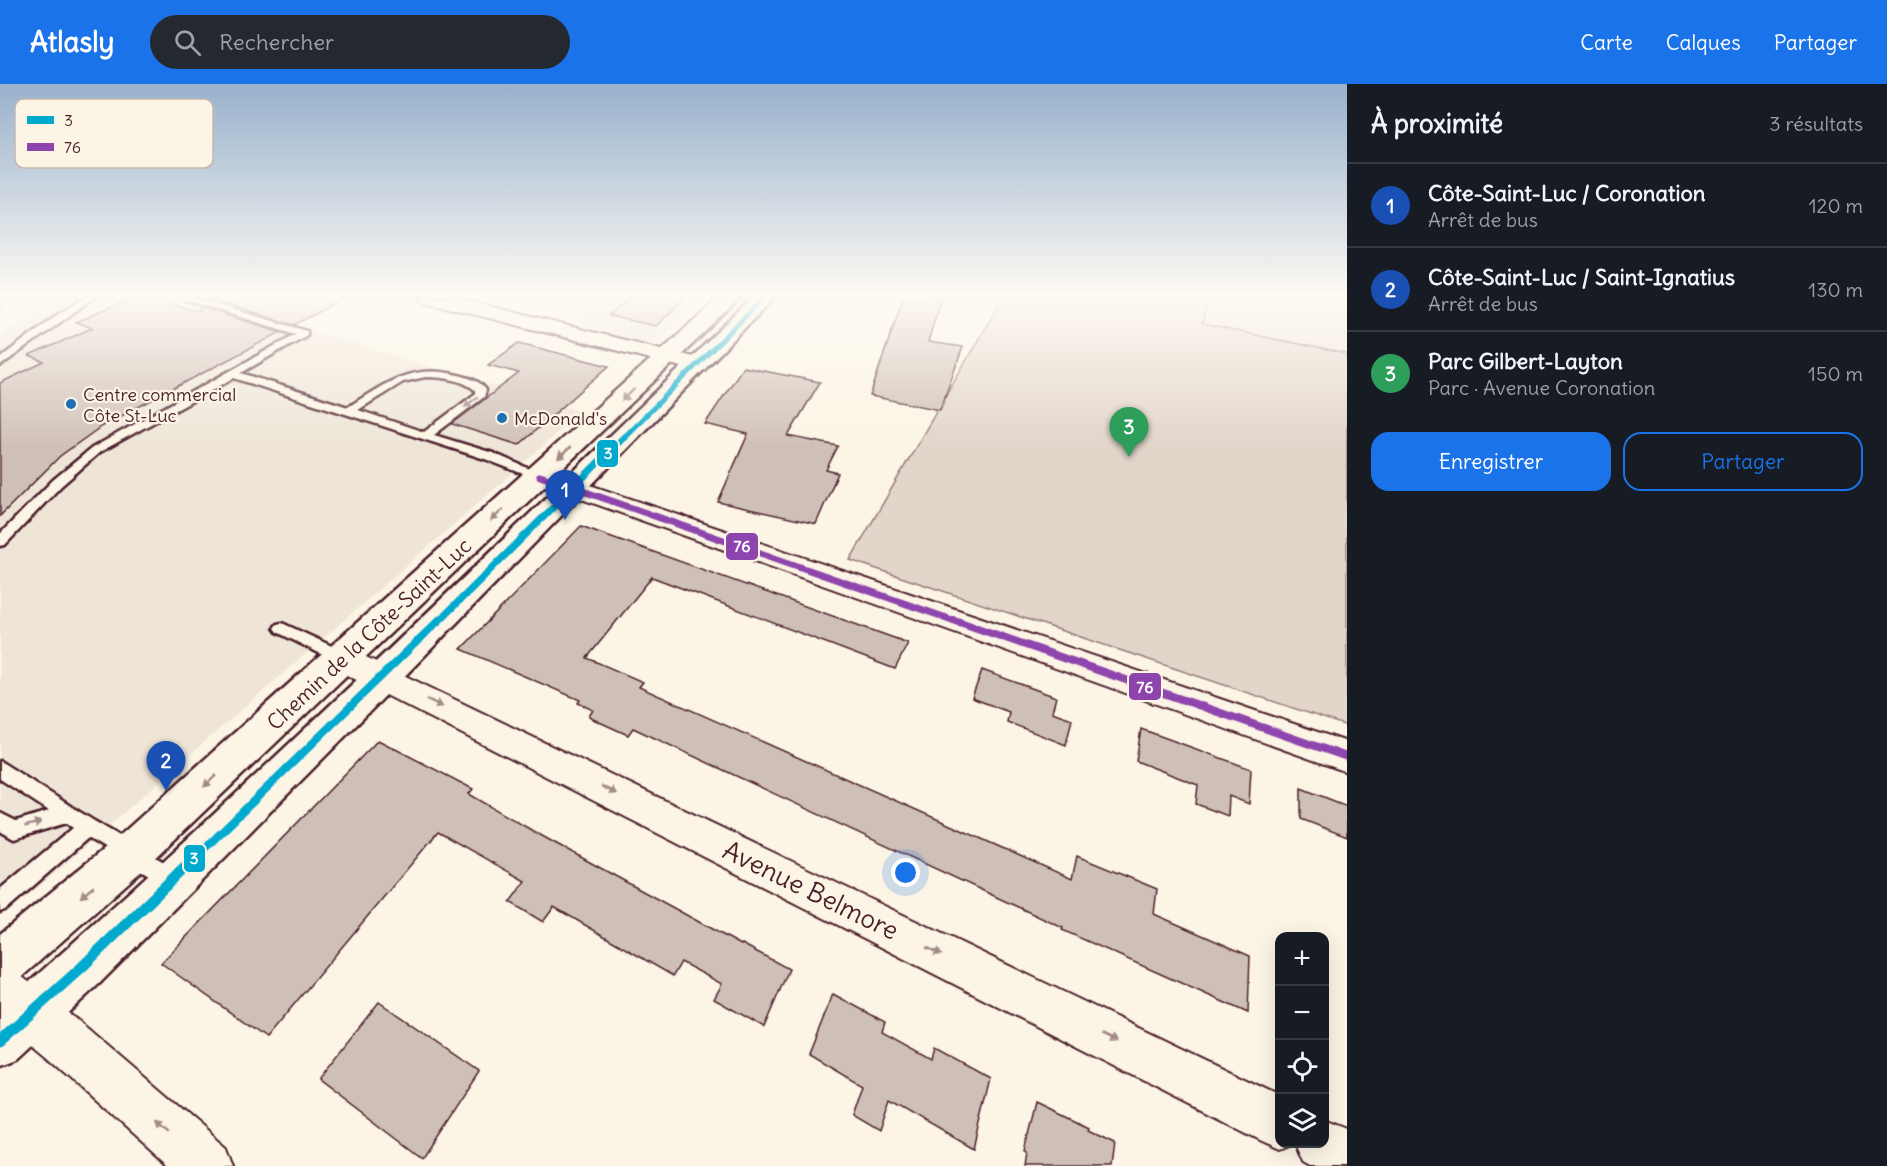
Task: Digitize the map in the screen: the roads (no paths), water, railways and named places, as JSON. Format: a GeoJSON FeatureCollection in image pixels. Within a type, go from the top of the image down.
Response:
{"type":"FeatureCollection","features":[{"type":"Feature","properties":{"kind":"main road","name":"Chemin de la Côte-Saint-Luc"},"geometry":{"type":"LineString","coordinates":[[0,964],[131,853],[677,347]]}},
{"type":"Feature","properties":{"kind":"main road","name":"Chemin de la Côte-Saint-Luc"},"geometry":{"type":"LineString","coordinates":[[10,1015],[174,879],[382,677],[715,347]]}},
{"type":"Feature","properties":{"kind":"street"},"geometry":{"type":"LineString","coordinates":[[625,347],[697,365]]}},
{"type":"Feature","properties":{"kind":"street"},"geometry":{"type":"LineString","coordinates":[[540,476],[1347,757]]}},
{"type":"Feature","properties":{"kind":"street","name":"Avenue Belmore"},"geometry":{"type":"LineString","coordinates":[[343,658],[1275,1121]]}},
{"type":"Feature","properties":{"kind":"street"},"geometry":{"type":"LineString","coordinates":[[10,1015],[64,1040],[207,1166]]}},
{"type":"Feature","properties":{"kind":"street"},"geometry":{"type":"LineString","coordinates":[[1329,1147],[1347,1156]]}},
{"type":"Feature","properties":{"kind":"lane"},"geometry":{"type":"LineString","coordinates":[[0,363],[20,347]]}},
{"type":"Feature","properties":{"kind":"lane"},"geometry":{"type":"LineString","coordinates":[[0,542],[57,483],[96,450],[279,347]]}},
{"type":"Feature","properties":{"kind":"lane"},"geometry":{"type":"LineString","coordinates":[[349,411],[404,376],[441,373],[478,384],[482,390],[480,395],[428,435]]}},
{"type":"Feature","properties":{"kind":"lane"},"geometry":{"type":"LineString","coordinates":[[233,374],[428,435],[518,465],[540,476]]}},
{"type":"Feature","properties":{"kind":"lane"},"geometry":{"type":"LineString","coordinates":[[282,628],[343,658]]}},
{"type":"Feature","properties":{"kind":"lane"},"geometry":{"type":"LineString","coordinates":[[0,769],[87,827],[174,879]]}},
{"type":"Feature","properties":{"kind":"lane"},"geometry":{"type":"LineString","coordinates":[[0,821],[14,830],[68,814]]}},
{"type":"Feature","properties":{"kind":"lane"},"geometry":{"type":"LineString","coordinates":[[0,902],[87,827]]}},
{"type":"Feature","properties":{"kind":"place","name":"Centre commercial Côte St-Luc"},"geometry":{"type":"Point","coordinates":[71,404]}},
{"type":"Feature","properties":{"kind":"place","name":"McDonald's"},"geometry":{"type":"Point","coordinates":[502,418]}},
{"type":"Feature","properties":{"kind":"place","name":"Parc Gilbert-Layton"},"geometry":{"type":"Point","coordinates":[1129,457]}},
{"type":"Feature","properties":{"kind":"place","name":"Côte-Saint-Luc / Coronation"},"geometry":{"type":"Point","coordinates":[565,520]}},
{"type":"Feature","properties":{"kind":"place","name":"Côte-Saint-Luc / Saint-Ignatius"},"geometry":{"type":"Point","coordinates":[166,791]}}]}
